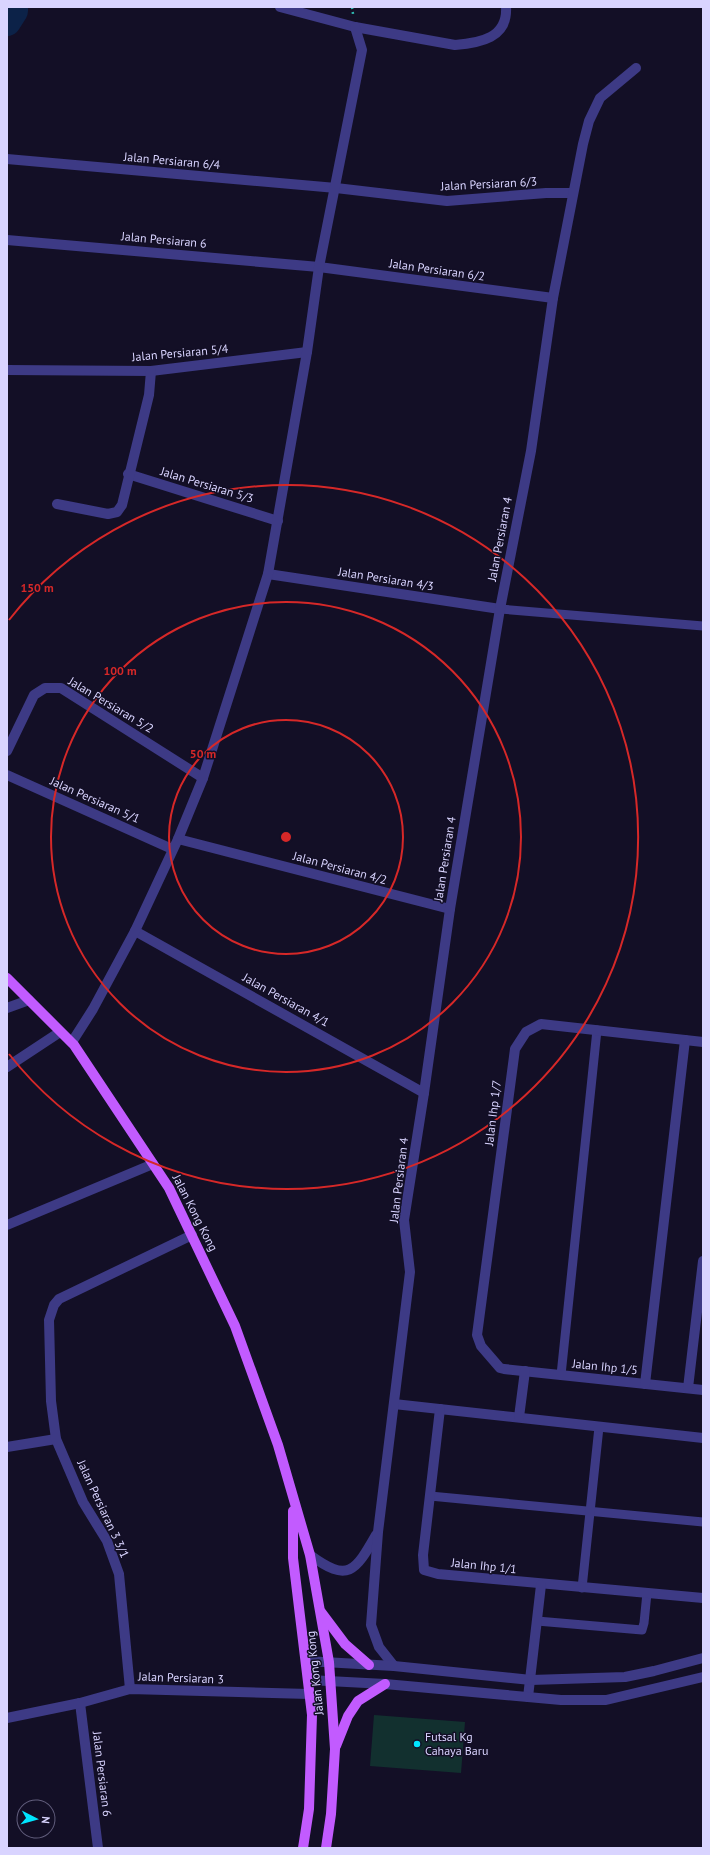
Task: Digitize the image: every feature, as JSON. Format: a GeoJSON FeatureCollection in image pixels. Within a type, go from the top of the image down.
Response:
{"type":"FeatureCollection","features":[{"type":"Feature","properties":{"kind":"main road","name":"Jalan Kong Kong"},"geometry":{"type":"LineString","coordinates":[[7,978],[60,1032],[72,1042],[169,1188],[235,1326],[278,1445],[310,1555],[329,1662],[335,1749],[331,1814],[326,1848]]}},
{"type":"Feature","properties":{"kind":"main road","name":"Jalan Kong Kong"},"geometry":{"type":"LineString","coordinates":[[293,1499],[293,1558],[309,1680],[312,1715],[309,1809],[304,1848]]}},
{"type":"Feature","properties":{"kind":"main road"},"geometry":{"type":"LineString","coordinates":[[320,1611],[345,1644],[369,1664]]}},
{"type":"Feature","properties":{"kind":"main road"},"geometry":{"type":"LineString","coordinates":[[335,1749],[348,1716],[358,1701],[385,1684]]}},
{"type":"Feature","properties":{"kind":"street"},"geometry":{"type":"LineString","coordinates":[[280,7],[355,27],[455,45],[470,44],[491,37],[502,29],[506,20],[506,7]]}},
{"type":"Feature","properties":{"kind":"street"},"geometry":{"type":"LineString","coordinates":[[72,1042],[93,1009],[135,931],[172,849],[178,839],[203,778],[268,574],[307,352],[319,267],[336,188],[362,50],[355,27]]}},
{"type":"Feature","properties":{"kind":"street","name":"Jalan Persiaran 4"},"geometry":{"type":"LineString","coordinates":[[394,1666],[379,1647],[371,1625],[378,1532],[410,1272],[404,1220],[450,910],[500,609],[530,451],[553,298],[583,144],[592,115],[600,98],[636,68]]}},
{"type":"Feature","properties":{"kind":"street","name":"Jalan Persiaran 6/4"},"geometry":{"type":"LineString","coordinates":[[7,159],[336,188]]}},
{"type":"Feature","properties":{"kind":"street","name":"Jalan Persiaran 6/3"},"geometry":{"type":"LineString","coordinates":[[336,188],[447,201],[546,193],[573,194]]}},
{"type":"Feature","properties":{"kind":"street","name":"Jalan Persiaran 6"},"geometry":{"type":"LineString","coordinates":[[7,240],[319,267]]}},
{"type":"Feature","properties":{"kind":"street","name":"Jalan Persiaran 6/2"},"geometry":{"type":"LineString","coordinates":[[319,267],[553,298]]}},
{"type":"Feature","properties":{"kind":"street","name":"Jalan Persiaran 5/4"},"geometry":{"type":"LineString","coordinates":[[7,370],[152,371],[307,352]]}},
{"type":"Feature","properties":{"kind":"street"},"geometry":{"type":"LineString","coordinates":[[57,504],[108,514],[117,512],[122,505],[128,474],[149,395],[152,371]]}},
{"type":"Feature","properties":{"kind":"street","name":"Jalan Persiaran 5/3"},"geometry":{"type":"LineString","coordinates":[[128,474],[278,521]]}},
{"type":"Feature","properties":{"kind":"street","name":"Jalan Persiaran 4/3"},"geometry":{"type":"LineString","coordinates":[[268,574],[500,609]]}},
{"type":"Feature","properties":{"kind":"street","name":"Jalan Persiaran 5/2"},"geometry":{"type":"LineString","coordinates":[[7,751],[34,695],[45,688],[61,688],[203,778]]}},
{"type":"Feature","properties":{"kind":"street","name":"Jalan Persiaran 5/1"},"geometry":{"type":"LineString","coordinates":[[7,775],[172,849]]}},
{"type":"Feature","properties":{"kind":"street","name":"Jalan Persiaran 4/2"},"geometry":{"type":"LineString","coordinates":[[178,839],[450,910]]}},
{"type":"Feature","properties":{"kind":"street","name":"Jalan Persiaran 4/1"},"geometry":{"type":"LineString","coordinates":[[135,931],[424,1093]]}},
{"type":"Feature","properties":{"kind":"street"},"geometry":{"type":"LineString","coordinates":[[7,1008],[29,1000]]}},
{"type":"Feature","properties":{"kind":"street","name":"Jalan Ihp 1/7"},"geometry":{"type":"LineString","coordinates":[[504,1369],[500,1368],[481,1346],[477,1335],[515,1049],[526,1032],[541,1024],[703,1042]]}},
{"type":"Feature","properties":{"kind":"street"},"geometry":{"type":"LineString","coordinates":[[7,1067],[60,1032]]}},
{"type":"Feature","properties":{"kind":"street"},"geometry":{"type":"LineString","coordinates":[[645,1384],[685,1040]]}},
{"type":"Feature","properties":{"kind":"street"},"geometry":{"type":"LineString","coordinates":[[7,1225],[153,1164]]}},
{"type":"Feature","properties":{"kind":"street","name":"Jalan Persiaran 3 3/1"},"geometry":{"type":"LineString","coordinates":[[130,1689],[119,1574],[107,1541],[83,1502],[56,1439],[51,1401],[49,1320],[54,1305],[59,1299],[192,1235]]}},
{"type":"Feature","properties":{"kind":"street"},"geometry":{"type":"LineString","coordinates":[[688,1388],[703,1261]]}},
{"type":"Feature","properties":{"kind":"street","name":"Jalan Ihp 1/5"},"geometry":{"type":"LineString","coordinates":[[504,1369],[703,1390]]}},
{"type":"Feature","properties":{"kind":"street"},"geometry":{"type":"LineString","coordinates":[[519,1417],[525,1371]]}},
{"type":"Feature","properties":{"kind":"street"},"geometry":{"type":"LineString","coordinates":[[394,1404],[703,1438]]}},
{"type":"Feature","properties":{"kind":"street","name":"Jalan Ihp 1/1"},"geometry":{"type":"LineString","coordinates":[[440,1409],[423,1555],[424,1570],[438,1574],[703,1598]]}},
{"type":"Feature","properties":{"kind":"street"},"geometry":{"type":"LineString","coordinates":[[7,1447],[56,1439]]}},
{"type":"Feature","properties":{"kind":"street"},"geometry":{"type":"LineString","coordinates":[[310,1555],[333,1570],[346,1571],[357,1565],[378,1532]]}},
{"type":"Feature","properties":{"kind":"street"},"geometry":{"type":"LineString","coordinates":[[528,1697],[541,1584]]}},
{"type":"Feature","properties":{"kind":"street"},"geometry":{"type":"LineString","coordinates":[[306,1661],[394,1666],[531,1680],[594,1679],[625,1676],[654,1671],[703,1658]]}},
{"type":"Feature","properties":{"kind":"street"},"geometry":{"type":"LineString","coordinates":[[309,1680],[385,1684],[561,1700],[606,1700],[703,1677]]}},
{"type":"Feature","properties":{"kind":"street","name":"Jalan Persiaran 3"},"geometry":{"type":"LineString","coordinates":[[7,1718],[80,1703],[130,1689],[309,1694]]}},
{"type":"Feature","properties":{"kind":"street","name":"Jalan Persiaran 6"},"geometry":{"type":"LineString","coordinates":[[80,1703],[98,1848]]}},
{"type":"Feature","properties":{"kind":"lane"},"geometry":{"type":"LineString","coordinates":[[500,609],[703,626]]}},
{"type":"Feature","properties":{"kind":"lane"},"geometry":{"type":"LineString","coordinates":[[561,1375],[597,1030]]}},
{"type":"Feature","properties":{"kind":"lane"},"geometry":{"type":"LineString","coordinates":[[582,1588],[599,1427]]}},
{"type":"Feature","properties":{"kind":"lane"},"geometry":{"type":"LineString","coordinates":[[430,1496],[703,1522]]}},
{"type":"Feature","properties":{"kind":"lane"},"geometry":{"type":"LineString","coordinates":[[537,1621],[642,1630],[648,1593]]}},
{"type":"Feature","properties":{"kind":"green space","name":"Futsal Kg Cahaya Baru"},"geometry":{"type":"Polygon","coordinates":[[[374,1715],[465,1722],[461,1773],[370,1766],[374,1715]]]}},
{"type":"Feature","properties":{"kind":"waterway"},"geometry":{"type":"LineString","coordinates":[[7,22],[14,11],[14,7]]}},
{"type":"Feature","properties":{"kind":"place","name":"Futsal Kg Cahaya Baru"},"geometry":{"type":"Point","coordinates":[417,1744]}}]}
